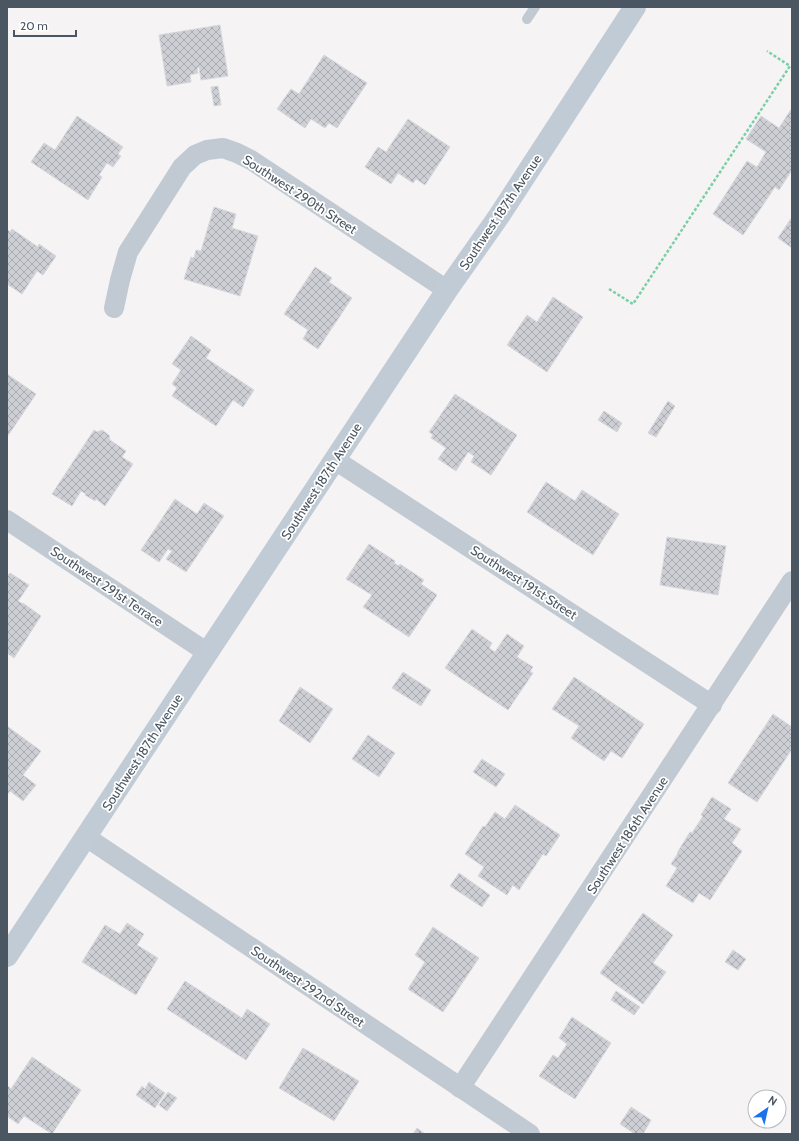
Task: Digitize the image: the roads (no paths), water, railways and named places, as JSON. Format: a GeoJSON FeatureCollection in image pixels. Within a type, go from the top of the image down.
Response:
{"type":"FeatureCollection","features":[{"type":"Feature","properties":{"kind":"street","name":"Southwest 187th Avenue"},"geometry":{"type":"LineString","coordinates":[[7,956],[635,7]]}},
{"type":"Feature","properties":{"kind":"street","name":"Southwest 290th Street"},"geometry":{"type":"LineString","coordinates":[[114,308],[128,252],[182,167],[195,155],[207,150],[223,148],[251,160],[447,290]]}},
{"type":"Feature","properties":{"kind":"street","name":"Southwest 191st Street"},"geometry":{"type":"LineString","coordinates":[[335,460],[712,705]]}},
{"type":"Feature","properties":{"kind":"street","name":"Southwest 291st Terrace"},"geometry":{"type":"LineString","coordinates":[[7,520],[208,653]]}},
{"type":"Feature","properties":{"kind":"street","name":"Southwest 186th Avenue"},"geometry":{"type":"LineString","coordinates":[[460,1088],[792,581]]}},
{"type":"Feature","properties":{"kind":"street","name":"Southwest 292nd Street"},"geometry":{"type":"LineString","coordinates":[[86,838],[530,1134]]}},
{"type":"Feature","properties":{"kind":"lane"},"geometry":{"type":"LineString","coordinates":[[527,19],[535,7]]}}]}
